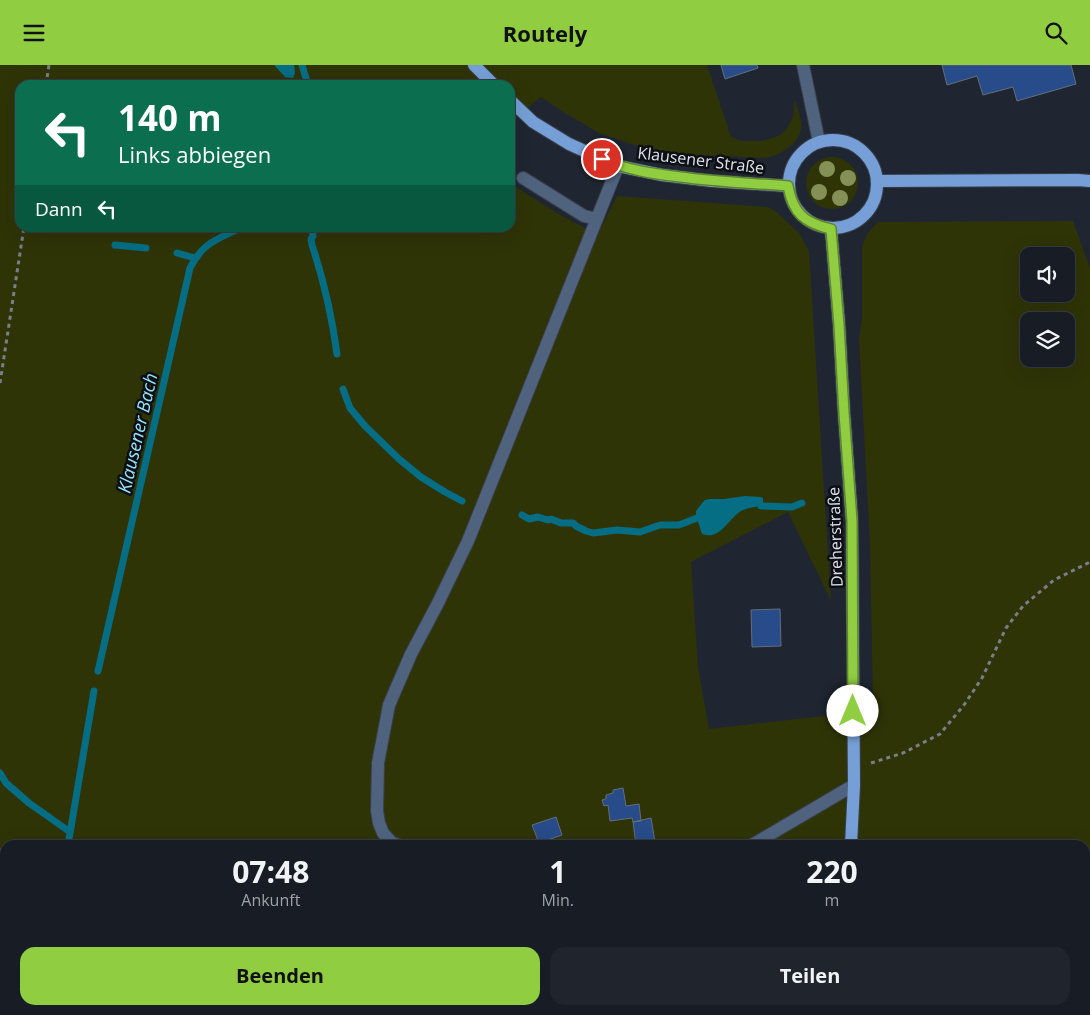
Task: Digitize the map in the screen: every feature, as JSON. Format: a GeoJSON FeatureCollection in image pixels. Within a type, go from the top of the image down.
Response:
{"type":"FeatureCollection","features":[{"type":"Feature","properties":{"kind":"main road"},"geometry":{"type":"LineString","coordinates":[[474,65],[489,80]]}},
{"type":"Feature","properties":{"kind":"main road","name":"Klausener Straße"},"geometry":{"type":"LineString","coordinates":[[515,105],[533,122],[569,144],[618,166],[662,175],[712,181],[788,186]]}},
{"type":"Feature","properties":{"kind":"main road"},"geometry":{"type":"LineString","coordinates":[[830,140],[853,144],[862,151],[870,160],[875,170],[877,181],[876,196],[870,210],[859,220],[845,227],[831,229],[818,226],[806,220],[797,210],[791,199],[788,186],[790,172],[797,159],[806,149],[819,142],[830,140]]}},
{"type":"Feature","properties":{"kind":"main road"},"geometry":{"type":"LineString","coordinates":[[877,181],[1090,181]]}},
{"type":"Feature","properties":{"kind":"main road","name":"Dreherstraße"},"geometry":{"type":"LineString","coordinates":[[831,229],[852,521],[854,785],[851,840]]}},
{"type":"Feature","properties":{"kind":"street"},"geometry":{"type":"LineString","coordinates":[[803,65],[819,142]]}},
{"type":"Feature","properties":{"kind":"street"},"geometry":{"type":"LineString","coordinates":[[389,840],[383,833],[376,811],[378,763],[389,705],[411,654],[468,541],[618,166]]}},
{"type":"Feature","properties":{"kind":"street"},"geometry":{"type":"LineString","coordinates":[[523,178],[584,216],[597,219]]}},
{"type":"Feature","properties":{"kind":"street"},"geometry":{"type":"LineString","coordinates":[[760,840],[854,785]]}},
{"type":"Feature","properties":{"kind":"path"},"geometry":{"type":"LineString","coordinates":[[47,80],[49,65]]}},
{"type":"Feature","properties":{"kind":"path"},"geometry":{"type":"LineString","coordinates":[[0,383],[23,232]]}},
{"type":"Feature","properties":{"kind":"path"},"geometry":{"type":"LineString","coordinates":[[854,768],[903,753],[940,734],[964,705],[982,678],[1006,628],[1022,607],[1054,581],[1090,562]]}},
{"type":"Feature","properties":{"kind":"green space"},"geometry":{"type":"Polygon","coordinates":[[[0,65],[707,65],[731,137],[747,141],[767,140],[781,134],[793,116],[794,99],[801,122],[799,135],[791,146],[779,154],[766,158],[659,153],[599,133],[541,97],[515,119],[515,80],[15,80],[15,232],[515,232],[515,186],[564,217],[598,234],[617,196],[768,207],[778,213],[799,233],[809,251],[831,601],[788,512],[691,562],[698,667],[709,729],[824,716],[873,703],[870,544],[859,338],[862,318],[862,247],[867,234],[878,222],[1073,221],[1090,268],[1090,840],[0,840],[0,65]]]}},
{"type":"Feature","properties":{"kind":"green space"},"geometry":{"type":"Polygon","coordinates":[[[827,157],[837,157],[851,164],[858,178],[858,188],[851,202],[837,209],[827,209],[817,205],[810,198],[806,188],[806,178],[810,168],[817,161],[827,157]]]}},
{"type":"Feature","properties":{"kind":"water"},"geometry":{"type":"Polygon","coordinates":[[[274,65],[294,65],[295,73],[293,78],[285,77],[274,65]]]}},
{"type":"Feature","properties":{"kind":"water"},"geometry":{"type":"Polygon","coordinates":[[[745,496],[763,498],[763,503],[761,506],[741,511],[719,532],[708,535],[702,534],[696,511],[705,500],[745,496]]]}},
{"type":"Feature","properties":{"kind":"building"},"geometry":{"type":"Polygon","coordinates":[[[721,65],[757,65],[758,68],[725,79],[721,65]]]}},
{"type":"Feature","properties":{"kind":"building"},"geometry":{"type":"Polygon","coordinates":[[[942,65],[1071,65],[1076,84],[1017,101],[1013,87],[983,95],[977,76],[947,85],[942,65]]]}},
{"type":"Feature","properties":{"kind":"building"},"geometry":{"type":"Polygon","coordinates":[[[780,609],[781,646],[752,647],[751,610],[780,609]]]}},
{"type":"Feature","properties":{"kind":"building"},"geometry":{"type":"Polygon","coordinates":[[[623,788],[626,806],[639,804],[641,821],[633,822],[632,818],[610,821],[608,805],[604,806],[602,800],[606,799],[606,795],[613,793],[613,790],[623,788]]]}},
{"type":"Feature","properties":{"kind":"building"},"geometry":{"type":"Polygon","coordinates":[[[556,817],[562,835],[548,840],[538,840],[532,825],[556,817]]]}},
{"type":"Feature","properties":{"kind":"building"},"geometry":{"type":"Polygon","coordinates":[[[651,818],[655,840],[635,840],[633,822],[651,818]]]}},
{"type":"Feature","properties":{"kind":"waterway","name":"Klausener Bach"},"geometry":{"type":"LineString","coordinates":[[302,65],[306,80]]}},
{"type":"Feature","properties":{"kind":"waterway","name":"Klausener Bach"},"geometry":{"type":"LineString","coordinates":[[98,671],[190,268],[206,247],[232,232]]}},
{"type":"Feature","properties":{"kind":"waterway"},"geometry":{"type":"LineString","coordinates":[[313,232],[312,245],[327,299],[337,354]]}},
{"type":"Feature","properties":{"kind":"waterway"},"geometry":{"type":"LineString","coordinates":[[115,245],[146,248]]}},
{"type":"Feature","properties":{"kind":"waterway"},"geometry":{"type":"LineString","coordinates":[[177,253],[195,258]]}},
{"type":"Feature","properties":{"kind":"waterway"},"geometry":{"type":"LineString","coordinates":[[343,389],[350,408],[365,426],[399,459],[421,477],[462,501]]}},
{"type":"Feature","properties":{"kind":"waterway"},"geometry":{"type":"LineString","coordinates":[[761,506],[792,507],[802,503]]}},
{"type":"Feature","properties":{"kind":"waterway"},"geometry":{"type":"LineString","coordinates":[[522,515],[529,519],[538,517],[561,523],[573,523],[593,533],[617,530],[640,532],[660,525],[679,525],[697,518]]}},
{"type":"Feature","properties":{"kind":"waterway","name":"Klausener Bach"},"geometry":{"type":"LineString","coordinates":[[69,840],[94,691]]}},
{"type":"Feature","properties":{"kind":"waterway"},"geometry":{"type":"LineString","coordinates":[[0,773],[6,783],[29,803],[70,832]]}},
{"type":"Feature","properties":{"kind":"route"},"geometry":{"type":"LineString","coordinates":[[602,159],[618,166],[662,175],[712,181],[788,186],[791,199],[797,210],[806,220],[818,226],[831,229],[852,521],[853,711]]}}]}
